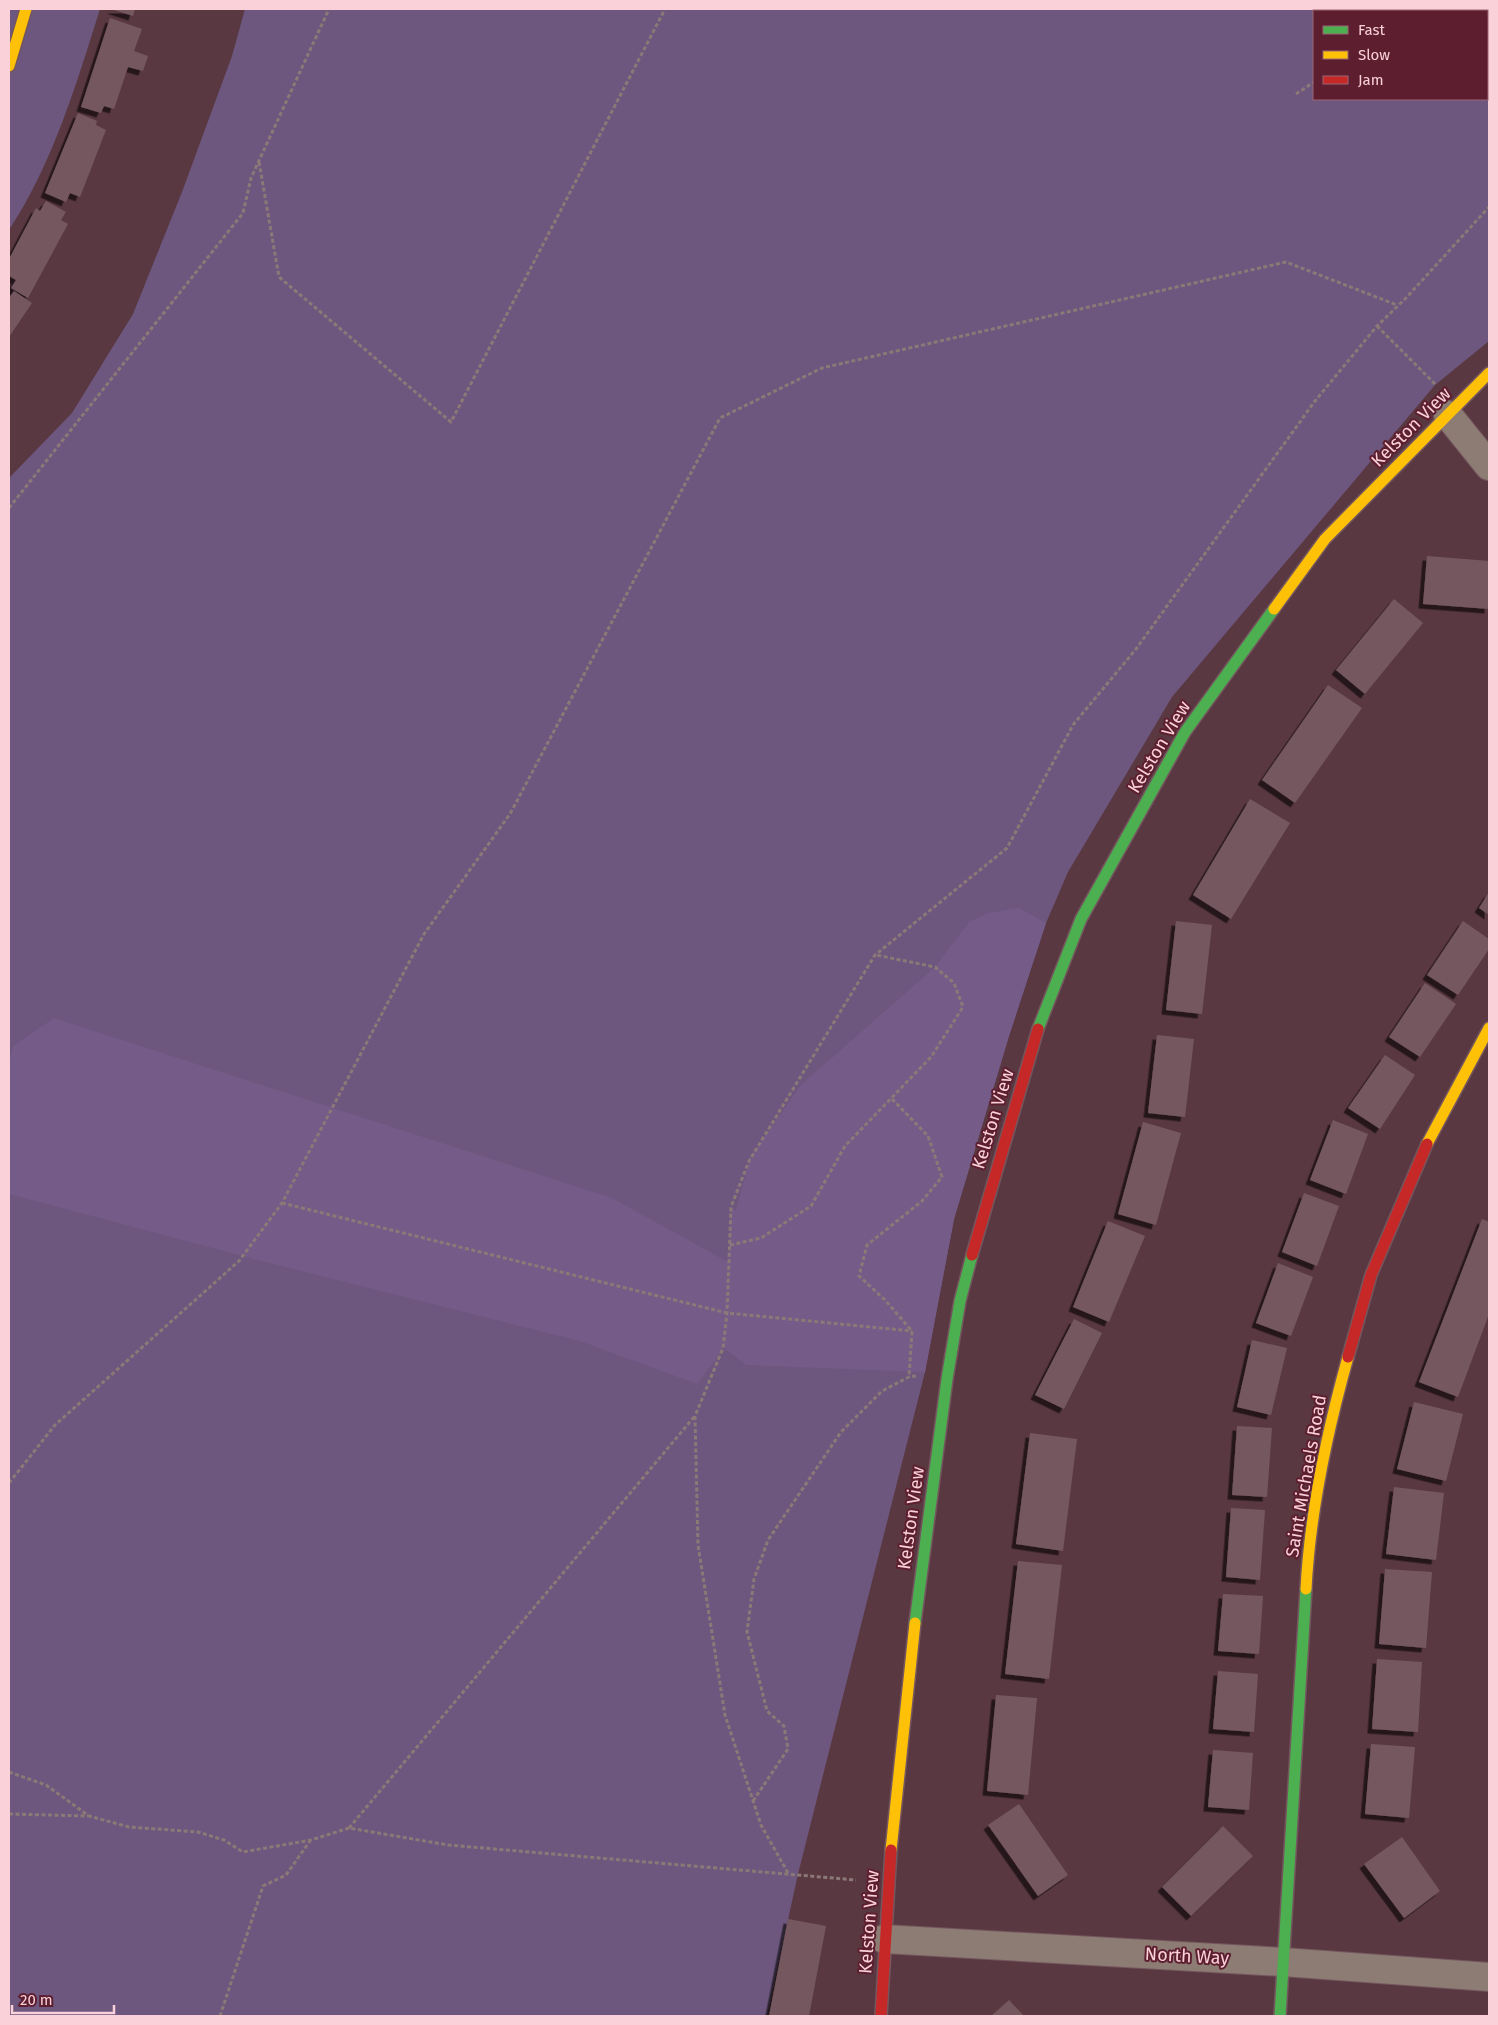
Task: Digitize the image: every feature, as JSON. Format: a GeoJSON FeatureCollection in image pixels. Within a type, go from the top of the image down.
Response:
{"type":"FeatureCollection","features":[{"type":"Feature","properties":{"kind":"street"},"geometry":{"type":"LineString","coordinates":[[9,66],[26,9]]}},
{"type":"Feature","properties":{"kind":"street","name":"Kelston View"},"geometry":{"type":"LineString","coordinates":[[880,2016],[888,1883],[914,1627],[947,1379],[960,1301],[980,1225],[1037,1032],[1081,919],[1185,732],[1325,539],[1489,373]]}},
{"type":"Feature","properties":{"kind":"street"},"geometry":{"type":"LineString","coordinates":[[1448,415],[1489,466]]}},
{"type":"Feature","properties":{"kind":"street","name":"Saint Michaels Road"},"geometry":{"type":"LineString","coordinates":[[1280,2016],[1308,1552],[1331,1417],[1370,1276],[1432,1133],[1489,1028]]}},
{"type":"Feature","properties":{"kind":"street","name":"North Way"},"geometry":{"type":"LineString","coordinates":[[884,1939],[1283,1962],[1489,1977]]}},
{"type":"Feature","properties":{"kind":"path"},"geometry":{"type":"LineString","coordinates":[[9,508],[244,213],[251,178],[329,9]]}},
{"type":"Feature","properties":{"kind":"path"},"geometry":{"type":"LineString","coordinates":[[259,162],[279,277],[451,422],[665,9]]}},
{"type":"Feature","properties":{"kind":"path"},"geometry":{"type":"LineString","coordinates":[[1296,94],[1313,83]]}},
{"type":"Feature","properties":{"kind":"path"},"geometry":{"type":"LineString","coordinates":[[349,1828],[695,1416],[724,1348],[731,1208],[750,1160],[875,955],[1007,848],[1073,725],[1136,649],[1315,401],[1377,326],[1489,206]]}},
{"type":"Feature","properties":{"kind":"path"},"geometry":{"type":"LineString","coordinates":[[9,1483],[54,1425],[239,1261],[282,1203],[424,934],[510,814],[720,418],[822,368],[1286,262],[1397,306]]}},
{"type":"Feature","properties":{"kind":"path"},"geometry":{"type":"LineString","coordinates":[[1377,326],[1435,385]]}},
{"type":"Feature","properties":{"kind":"path"},"geometry":{"type":"LineString","coordinates":[[730,1245],[762,1238],[812,1206],[845,1146],[931,1057],[963,1007],[954,983],[936,967],[875,955]]}},
{"type":"Feature","properties":{"kind":"path"},"geometry":{"type":"LineString","coordinates":[[892,1099],[928,1136],[942,1177],[922,1201],[866,1245],[859,1276],[885,1300],[912,1331],[909,1377]]}},
{"type":"Feature","properties":{"kind":"path"},"geometry":{"type":"LineString","coordinates":[[282,1203],[727,1313],[912,1331]]}},
{"type":"Feature","properties":{"kind":"path"},"geometry":{"type":"LineString","coordinates":[[754,1801],[788,1749],[784,1726],[767,1711],[746,1632],[754,1579],[768,1540],[840,1432],[882,1391],[909,1377],[947,1379]]}},
{"type":"Feature","properties":{"kind":"path"},"geometry":{"type":"LineString","coordinates":[[695,1416],[698,1545],[725,1715],[761,1825],[788,1873]]}},
{"type":"Feature","properties":{"kind":"path"},"geometry":{"type":"LineString","coordinates":[[9,1772],[46,1785],[89,1816]]}},
{"type":"Feature","properties":{"kind":"path"},"geometry":{"type":"LineString","coordinates":[[9,1814],[89,1816],[128,1827],[198,1832],[224,1840],[243,1852],[310,1840],[349,1828],[448,1845],[888,1883]]}},
{"type":"Feature","properties":{"kind":"path"},"geometry":{"type":"LineString","coordinates":[[220,2016],[263,1886],[286,1875],[310,1840]]}},
{"type":"Feature","properties":{"kind":"shaded area"},"geometry":{"type":"Polygon","coordinates":[[[9,9],[100,9],[72,95],[51,151],[25,204],[9,230],[9,9]]]}},
{"type":"Feature","properties":{"kind":"shaded area"},"geometry":{"type":"Polygon","coordinates":[[[245,9],[1489,9],[1489,341],[1435,385],[1172,697],[1068,872],[1046,923],[1009,1036],[954,1219],[925,1372],[798,1874],[767,2016],[9,2016],[9,478],[72,413],[133,314],[182,192],[232,56],[245,9]]]}},
{"type":"Feature","properties":{"kind":"shaded area"},"geometry":{"type":"Polygon","coordinates":[[[1019,908],[1046,923],[1009,1036],[954,1219],[925,1372],[746,1365],[724,1348],[697,1384],[580,1341],[262,1261],[9,1194],[9,1063],[13,1046],[54,1018],[612,1198],[728,1262],[731,1207],[736,1211],[750,1157],[801,1085],[935,967],[969,922],[988,913],[1019,908]]]}},
{"type":"Feature","properties":{"kind":"building"},"geometry":{"type":"Polygon","coordinates":[[[111,9],[135,9],[133,16],[111,9]]]}},
{"type":"Feature","properties":{"kind":"building"},"geometry":{"type":"Polygon","coordinates":[[[110,18],[142,29],[134,51],[148,56],[143,71],[128,67],[114,109],[104,106],[101,113],[81,107],[110,18]]]}},
{"type":"Feature","properties":{"kind":"building"},"geometry":{"type":"Polygon","coordinates":[[[78,113],[97,121],[96,125],[106,130],[80,197],[70,193],[66,202],[45,193],[78,113]]]}},
{"type":"Feature","properties":{"kind":"building"},"geometry":{"type":"Polygon","coordinates":[[[46,201],[66,212],[61,220],[68,224],[28,298],[11,288],[16,280],[9,276],[9,259],[36,208],[40,211],[46,201]]]}},
{"type":"Feature","properties":{"kind":"building"},"geometry":{"type":"Polygon","coordinates":[[[14,291],[32,303],[9,337],[9,298],[14,291]]]}},
{"type":"Feature","properties":{"kind":"building"},"geometry":{"type":"Polygon","coordinates":[[[1427,556],[1489,561],[1489,609],[1423,604],[1427,556]]]}},
{"type":"Feature","properties":{"kind":"building"},"geometry":{"type":"Polygon","coordinates":[[[1394,599],[1423,623],[1365,694],[1336,670],[1394,599]]]}},
{"type":"Feature","properties":{"kind":"building"},"geometry":{"type":"Polygon","coordinates":[[[1328,685],[1362,708],[1295,803],[1262,780],[1328,685]]]}},
{"type":"Feature","properties":{"kind":"building"},"geometry":{"type":"Polygon","coordinates":[[[1250,799],[1290,823],[1231,919],[1193,895],[1250,799]]]}},
{"type":"Feature","properties":{"kind":"building"},"geometry":{"type":"Polygon","coordinates":[[[1489,892],[1489,915],[1479,908],[1489,892]]]}},
{"type":"Feature","properties":{"kind":"building"},"geometry":{"type":"Polygon","coordinates":[[[1176,921],[1212,925],[1202,1014],[1166,1010],[1176,921]]]}},
{"type":"Feature","properties":{"kind":"building"},"geometry":{"type":"Polygon","coordinates":[[[1463,921],[1489,939],[1489,949],[1458,995],[1427,975],[1463,921]]]}},
{"type":"Feature","properties":{"kind":"building"},"geometry":{"type":"Polygon","coordinates":[[[1425,983],[1456,1004],[1420,1057],[1389,1037],[1425,983]]]}},
{"type":"Feature","properties":{"kind":"building"},"geometry":{"type":"Polygon","coordinates":[[[1157,1035],[1194,1039],[1185,1117],[1148,1113],[1157,1035]]]}},
{"type":"Feature","properties":{"kind":"building"},"geometry":{"type":"Polygon","coordinates":[[[1385,1055],[1415,1075],[1380,1129],[1348,1108],[1385,1055]]]}},
{"type":"Feature","properties":{"kind":"building"},"geometry":{"type":"Polygon","coordinates":[[[1333,1120],[1368,1134],[1346,1194],[1310,1180],[1333,1120]]]}},
{"type":"Feature","properties":{"kind":"building"},"geometry":{"type":"Polygon","coordinates":[[[1143,1122],[1181,1133],[1156,1225],[1118,1214],[1143,1122]]]}},
{"type":"Feature","properties":{"kind":"building"},"geometry":{"type":"Polygon","coordinates":[[[1304,1193],[1339,1206],[1317,1266],[1282,1252],[1304,1193]]]}},
{"type":"Feature","properties":{"kind":"building"},"geometry":{"type":"Polygon","coordinates":[[[1482,1219],[1489,1222],[1489,1314],[1458,1397],[1419,1382],[1482,1219]]]}},
{"type":"Feature","properties":{"kind":"building"},"geometry":{"type":"Polygon","coordinates":[[[1108,1221],[1145,1236],[1109,1322],[1073,1307],[1108,1221]]]}},
{"type":"Feature","properties":{"kind":"building"},"geometry":{"type":"Polygon","coordinates":[[[1278,1263],[1313,1277],[1291,1336],[1256,1323],[1278,1263]]]}},
{"type":"Feature","properties":{"kind":"building"},"geometry":{"type":"Polygon","coordinates":[[[1074,1319],[1102,1333],[1064,1409],[1035,1395],[1074,1319]]]}},
{"type":"Feature","properties":{"kind":"building"},"geometry":{"type":"Polygon","coordinates":[[[1252,1340],[1287,1348],[1271,1415],[1237,1407],[1252,1340]]]}},
{"type":"Feature","properties":{"kind":"building"},"geometry":{"type":"Polygon","coordinates":[[[1414,1402],[1463,1414],[1446,1481],[1397,1469],[1414,1402]]]}},
{"type":"Feature","properties":{"kind":"building"},"geometry":{"type":"Polygon","coordinates":[[[1237,1426],[1272,1428],[1267,1497],[1232,1495],[1237,1426]]]}},
{"type":"Feature","properties":{"kind":"building"},"geometry":{"type":"Polygon","coordinates":[[[1030,1433],[1077,1439],[1063,1551],[1016,1544],[1030,1433]]]}},
{"type":"Feature","properties":{"kind":"building"},"geometry":{"type":"Polygon","coordinates":[[[1394,1487],[1444,1493],[1436,1560],[1386,1554],[1394,1487]]]}},
{"type":"Feature","properties":{"kind":"building"},"geometry":{"type":"Polygon","coordinates":[[[1231,1508],[1265,1510],[1260,1580],[1226,1577],[1231,1508]]]}},
{"type":"Feature","properties":{"kind":"building"},"geometry":{"type":"Polygon","coordinates":[[[1018,1561],[1062,1565],[1049,1679],[1005,1674],[1018,1561]]]}},
{"type":"Feature","properties":{"kind":"building"},"geometry":{"type":"Polygon","coordinates":[[[1385,1569],[1432,1572],[1426,1648],[1379,1644],[1385,1569]]]}},
{"type":"Feature","properties":{"kind":"building"},"geometry":{"type":"Polygon","coordinates":[[[1223,1594],[1263,1596],[1259,1654],[1218,1651],[1223,1594]]]}},
{"type":"Feature","properties":{"kind":"building"},"geometry":{"type":"Polygon","coordinates":[[[1377,1659],[1422,1662],[1418,1732],[1372,1729],[1377,1659]]]}},
{"type":"Feature","properties":{"kind":"building"},"geometry":{"type":"Polygon","coordinates":[[[1218,1671],[1258,1674],[1254,1732],[1213,1729],[1218,1671]]]}},
{"type":"Feature","properties":{"kind":"building"},"geometry":{"type":"Polygon","coordinates":[[[996,1695],[1037,1698],[1028,1795],[987,1791],[996,1695]]]}},
{"type":"Feature","properties":{"kind":"building"},"geometry":{"type":"Polygon","coordinates":[[[1371,1744],[1415,1747],[1409,1818],[1365,1814],[1371,1744]]]}},
{"type":"Feature","properties":{"kind":"building"},"geometry":{"type":"Polygon","coordinates":[[[1213,1750],[1253,1753],[1249,1810],[1208,1807],[1213,1750]]]}},
{"type":"Feature","properties":{"kind":"building"},"geometry":{"type":"Polygon","coordinates":[[[1019,1804],[1068,1875],[1038,1896],[988,1825],[1019,1804]]]}},
{"type":"Feature","properties":{"kind":"building"},"geometry":{"type":"Polygon","coordinates":[[[1223,1826],[1253,1856],[1191,1916],[1162,1887],[1223,1826]]]}},
{"type":"Feature","properties":{"kind":"building"},"geometry":{"type":"Polygon","coordinates":[[[1402,1837],[1440,1891],[1404,1918],[1364,1864],[1402,1837]]]}},
{"type":"Feature","properties":{"kind":"building"},"geometry":{"type":"Polygon","coordinates":[[[788,1919],[826,1926],[809,2016],[769,2016],[788,1919]]]}},
{"type":"Feature","properties":{"kind":"building"},"geometry":{"type":"Polygon","coordinates":[[[1009,2000],[1024,2016],[991,2016],[1009,2000]]]}},
{"type":"Feature","properties":{"kind":"traffic: fast"},"geometry":{"type":"LineString","coordinates":[[1038,1029],[1081,919],[1185,732],[1274,609]]}},
{"type":"Feature","properties":{"kind":"traffic: fast"},"geometry":{"type":"LineString","coordinates":[[915,1623],[947,1379],[960,1301],[972,1255]]}},
{"type":"Feature","properties":{"kind":"traffic: fast"},"geometry":{"type":"LineString","coordinates":[[1280,2016],[1306,1589]]}},
{"type":"Feature","properties":{"kind":"traffic: slow"},"geometry":{"type":"LineString","coordinates":[[9,66],[26,9]]}},
{"type":"Feature","properties":{"kind":"traffic: slow"},"geometry":{"type":"LineString","coordinates":[[1274,609],[1325,539],[1489,373]]}},
{"type":"Feature","properties":{"kind":"traffic: slow"},"geometry":{"type":"LineString","coordinates":[[1427,1144],[1489,1028]]}},
{"type":"Feature","properties":{"kind":"traffic: slow"},"geometry":{"type":"LineString","coordinates":[[1306,1589],[1311,1530],[1321,1472],[1333,1414],[1348,1357]]}},
{"type":"Feature","properties":{"kind":"traffic: slow"},"geometry":{"type":"LineString","coordinates":[[891,1850],[915,1623]]}},
{"type":"Feature","properties":{"kind":"traffic: jam"},"geometry":{"type":"LineString","coordinates":[[972,1255],[1038,1029]]}},
{"type":"Feature","properties":{"kind":"traffic: jam"},"geometry":{"type":"LineString","coordinates":[[1348,1357],[1371,1275],[1427,1144]]}},
{"type":"Feature","properties":{"kind":"traffic: jam"},"geometry":{"type":"LineString","coordinates":[[881,2016],[891,1850]]}}]}
